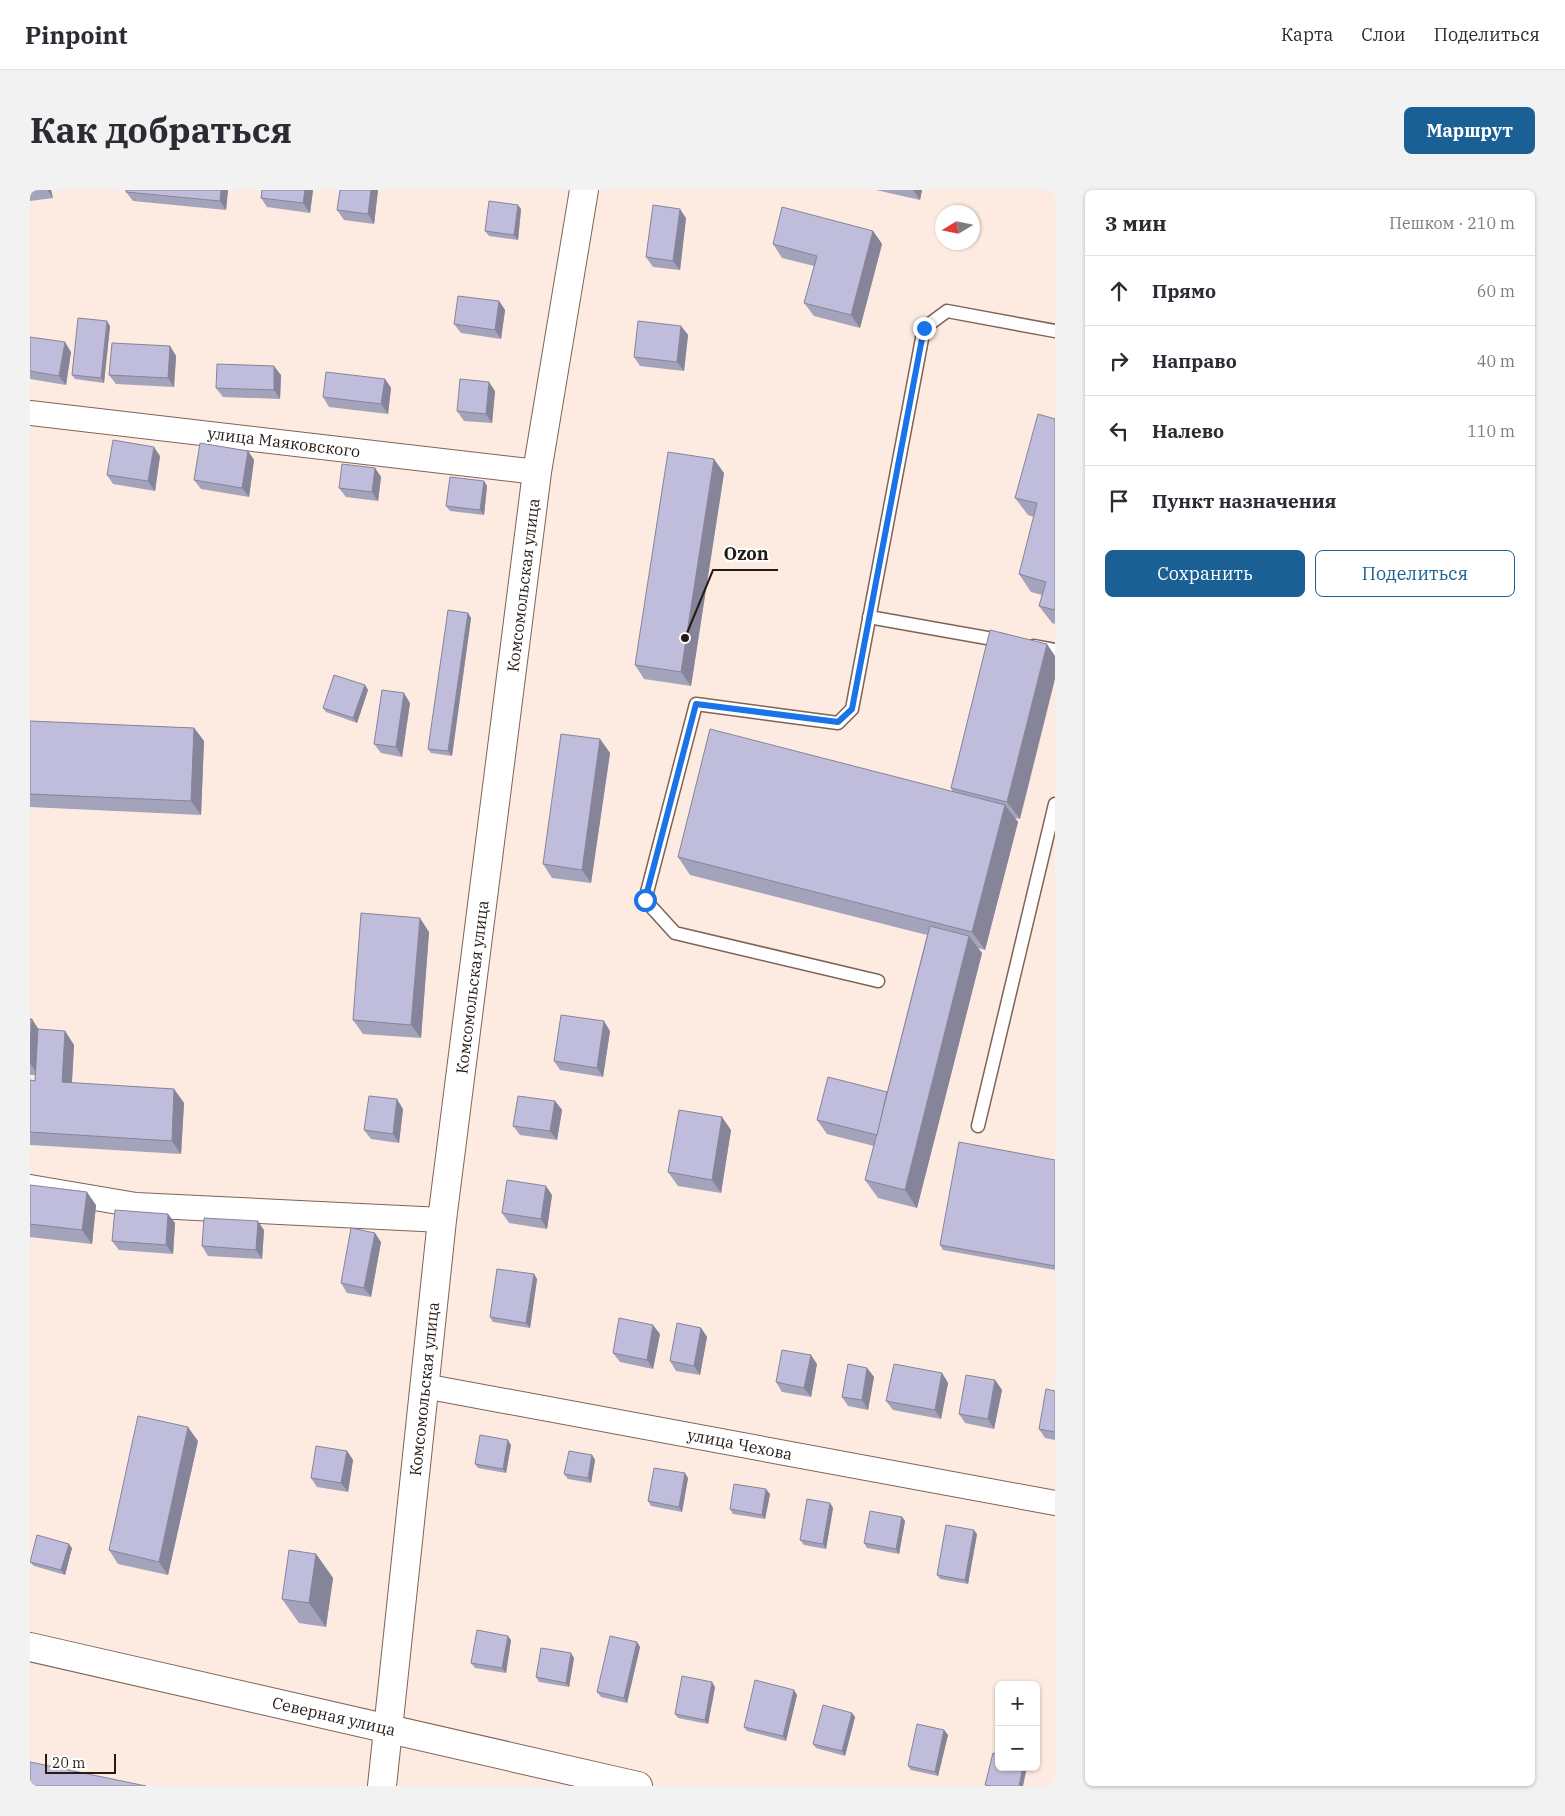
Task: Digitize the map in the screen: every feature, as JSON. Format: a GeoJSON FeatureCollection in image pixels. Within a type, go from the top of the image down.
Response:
{"type":"FeatureCollection","features":[{"type":"Feature","properties":{"kind":"street","name":"Комсомольская улица"},"geometry":{"type":"LineString","coordinates":[[382,1786],[390,1728],[442,1220],[537,472],[584,190]]}},
{"type":"Feature","properties":{"kind":"street","name":"улица Маяковского"},"geometry":{"type":"LineString","coordinates":[[30,412],[537,472]]}},
{"type":"Feature","properties":{"kind":"street"},"geometry":{"type":"LineString","coordinates":[[30,1187],[136,1205],[442,1220]]}},
{"type":"Feature","properties":{"kind":"street","name":"улица Чехова"},"geometry":{"type":"LineString","coordinates":[[424,1386],[1055,1503]]}},
{"type":"Feature","properties":{"kind":"street","name":"Северная улица"},"geometry":{"type":"LineString","coordinates":[[30,1648],[390,1728],[638,1786]]}},
{"type":"Feature","properties":{"kind":"lane"},"geometry":{"type":"LineString","coordinates":[[878,981],[676,932],[645,900],[696,704],[838,722],[852,709],[924,328],[947,311],[1055,331]]}},
{"type":"Feature","properties":{"kind":"lane"},"geometry":{"type":"LineString","coordinates":[[869,617],[1055,650]]}},
{"type":"Feature","properties":{"kind":"lane"},"geometry":{"type":"LineString","coordinates":[[978,1126],[1055,804]]}},
{"type":"Feature","properties":{"kind":"building"},"geometry":{"type":"Polygon","coordinates":[[[126,190],[221,190],[220,201],[126,192],[126,190]]]}},
{"type":"Feature","properties":{"kind":"building"},"geometry":{"type":"Polygon","coordinates":[[[262,190],[305,190],[303,203],[261,198],[262,190]]]}},
{"type":"Feature","properties":{"kind":"building"},"geometry":{"type":"Polygon","coordinates":[[[340,190],[371,190],[368,214],[337,210],[340,190]]]}},
{"type":"Feature","properties":{"kind":"building"},"geometry":{"type":"Polygon","coordinates":[[[489,201],[518,205],[514,235],[485,231],[489,201]]]}},
{"type":"Feature","properties":{"kind":"building"},"geometry":{"type":"Polygon","coordinates":[[[653,205],[680,209],[673,261],[646,257],[653,205]]]}},
{"type":"Feature","properties":{"kind":"building"},"geometry":{"type":"Polygon","coordinates":[[[782,207],[873,231],[851,315],[804,303],[817,256],[773,244],[782,207]]]}},
{"type":"Feature","properties":{"kind":"building"},"geometry":{"type":"Polygon","coordinates":[[[458,296],[499,301],[495,330],[454,324],[458,296]]]}},
{"type":"Feature","properties":{"kind":"building"},"geometry":{"type":"Polygon","coordinates":[[[78,318],[107,321],[101,378],[72,375],[78,318]]]}},
{"type":"Feature","properties":{"kind":"building"},"geometry":{"type":"Polygon","coordinates":[[[638,321],[681,326],[677,362],[634,357],[638,321]]]}},
{"type":"Feature","properties":{"kind":"building"},"geometry":{"type":"Polygon","coordinates":[[[30,337],[65,342],[59,376],[30,371],[30,337]]]}},
{"type":"Feature","properties":{"kind":"building"},"geometry":{"type":"Polygon","coordinates":[[[112,343],[170,346],[168,378],[109,375],[112,343]]]}},
{"type":"Feature","properties":{"kind":"building"},"geometry":{"type":"Polygon","coordinates":[[[217,364],[274,366],[274,390],[216,388],[217,364]]]}},
{"type":"Feature","properties":{"kind":"building"},"geometry":{"type":"Polygon","coordinates":[[[326,372],[385,379],[381,404],[323,397],[326,372]]]}},
{"type":"Feature","properties":{"kind":"building"},"geometry":{"type":"Polygon","coordinates":[[[460,379],[489,382],[486,414],[457,411],[460,379]]]}},
{"type":"Feature","properties":{"kind":"building"},"geometry":{"type":"Polygon","coordinates":[[[1038,414],[1055,419],[1055,610],[1039,606],[1046,582],[1019,574],[1037,503],[1015,498],[1038,414]]]}},
{"type":"Feature","properties":{"kind":"building"},"geometry":{"type":"Polygon","coordinates":[[[113,440],[154,447],[148,481],[107,475],[113,440]]]}},
{"type":"Feature","properties":{"kind":"building"},"geometry":{"type":"Polygon","coordinates":[[[200,443],[248,451],[242,488],[194,480],[200,443]]]}},
{"type":"Feature","properties":{"kind":"building"},"geometry":{"type":"Polygon","coordinates":[[[668,452],[714,459],[681,672],[635,665],[668,452]]]}},
{"type":"Feature","properties":{"kind":"building"},"geometry":{"type":"Polygon","coordinates":[[[342,464],[375,468],[372,492],[339,488],[342,464]]]}},
{"type":"Feature","properties":{"kind":"building"},"geometry":{"type":"Polygon","coordinates":[[[450,477],[484,481],[480,510],[446,506],[450,477]]]}},
{"type":"Feature","properties":{"kind":"building"},"geometry":{"type":"Polygon","coordinates":[[[448,610],[468,613],[448,751],[428,749],[448,610]]]}},
{"type":"Feature","properties":{"kind":"building"},"geometry":{"type":"Polygon","coordinates":[[[990,630],[1047,644],[1007,802],[951,788],[990,630]]]}},
{"type":"Feature","properties":{"kind":"building"},"geometry":{"type":"Polygon","coordinates":[[[334,675],[365,685],[353,718],[323,708],[334,675]]]}},
{"type":"Feature","properties":{"kind":"building"},"geometry":{"type":"Polygon","coordinates":[[[382,690],[404,693],[396,747],[374,744],[382,690]]]}},
{"type":"Feature","properties":{"kind":"building"},"geometry":{"type":"Polygon","coordinates":[[[30,721],[194,728],[191,801],[30,794],[30,721]]]}},
{"type":"Feature","properties":{"kind":"building"},"geometry":{"type":"Polygon","coordinates":[[[710,729],[1005,805],[972,932],[678,857],[710,729]]]}},
{"type":"Feature","properties":{"kind":"building"},"geometry":{"type":"Polygon","coordinates":[[[561,734],[600,739],[582,870],[543,864],[561,734]]]}},
{"type":"Feature","properties":{"kind":"building"},"geometry":{"type":"Polygon","coordinates":[[[361,913],[420,918],[411,1025],[353,1020],[361,913]]]}},
{"type":"Feature","properties":{"kind":"building"},"geometry":{"type":"Polygon","coordinates":[[[930,926],[969,936],[905,1190],[865,1180],[930,926]]]}},
{"type":"Feature","properties":{"kind":"building"},"geometry":{"type":"Polygon","coordinates":[[[561,1015],[604,1021],[597,1068],[554,1061],[561,1015]]]}},
{"type":"Feature","properties":{"kind":"building"},"geometry":{"type":"Polygon","coordinates":[[[30,1019],[32,1019],[30,1044],[30,1019]]]}},
{"type":"Feature","properties":{"kind":"building"},"geometry":{"type":"Polygon","coordinates":[[[38,1029],[65,1031],[62,1082],[174,1089],[172,1141],[30,1132],[30,1080],[35,1081],[38,1029]]]}},
{"type":"Feature","properties":{"kind":"building"},"geometry":{"type":"Polygon","coordinates":[[[828,1077],[887,1092],[877,1135],[817,1120],[828,1077]]]}},
{"type":"Feature","properties":{"kind":"building"},"geometry":{"type":"Polygon","coordinates":[[[369,1096],[397,1099],[393,1134],[364,1130],[369,1096]]]}},
{"type":"Feature","properties":{"kind":"building"},"geometry":{"type":"Polygon","coordinates":[[[518,1096],[555,1101],[550,1131],[513,1126],[518,1096]]]}},
{"type":"Feature","properties":{"kind":"building"},"geometry":{"type":"Polygon","coordinates":[[[679,1110],[722,1117],[712,1180],[668,1172],[679,1110]]]}},
{"type":"Feature","properties":{"kind":"building"},"geometry":{"type":"Polygon","coordinates":[[[959,1142],[1055,1160],[1055,1266],[940,1245],[959,1142]]]}},
{"type":"Feature","properties":{"kind":"building"},"geometry":{"type":"Polygon","coordinates":[[[507,1180],[546,1186],[541,1219],[502,1213],[507,1180]]]}},
{"type":"Feature","properties":{"kind":"building"},"geometry":{"type":"Polygon","coordinates":[[[30,1185],[87,1192],[82,1230],[30,1224],[30,1185]]]}},
{"type":"Feature","properties":{"kind":"building"},"geometry":{"type":"Polygon","coordinates":[[[115,1210],[168,1214],[166,1245],[112,1241],[115,1210]]]}},
{"type":"Feature","properties":{"kind":"building"},"geometry":{"type":"Polygon","coordinates":[[[204,1218],[258,1221],[256,1250],[202,1246],[204,1218]]]}},
{"type":"Feature","properties":{"kind":"building"},"geometry":{"type":"Polygon","coordinates":[[[351,1228],[375,1233],[364,1288],[341,1283],[351,1228]]]}},
{"type":"Feature","properties":{"kind":"building"},"geometry":{"type":"Polygon","coordinates":[[[497,1269],[534,1274],[526,1323],[490,1317],[497,1269]]]}},
{"type":"Feature","properties":{"kind":"building"},"geometry":{"type":"Polygon","coordinates":[[[619,1318],[653,1325],[647,1360],[613,1353],[619,1318]]]}},
{"type":"Feature","properties":{"kind":"building"},"geometry":{"type":"Polygon","coordinates":[[[677,1323],[701,1328],[694,1366],[670,1361],[677,1323]]]}},
{"type":"Feature","properties":{"kind":"building"},"geometry":{"type":"Polygon","coordinates":[[[782,1350],[811,1355],[804,1388],[776,1382],[782,1350]]]}},
{"type":"Feature","properties":{"kind":"building"},"geometry":{"type":"Polygon","coordinates":[[[848,1364],[867,1368],[862,1400],[842,1397],[848,1364]]]}},
{"type":"Feature","properties":{"kind":"building"},"geometry":{"type":"Polygon","coordinates":[[[894,1364],[942,1373],[935,1410],[886,1401],[894,1364]]]}},
{"type":"Feature","properties":{"kind":"building"},"geometry":{"type":"Polygon","coordinates":[[[966,1375],[995,1380],[988,1419],[959,1414],[966,1375]]]}},
{"type":"Feature","properties":{"kind":"building"},"geometry":{"type":"Polygon","coordinates":[[[1046,1389],[1055,1391],[1055,1432],[1039,1429],[1046,1389]]]}},
{"type":"Feature","properties":{"kind":"building"},"geometry":{"type":"Polygon","coordinates":[[[138,1416],[188,1427],[159,1562],[109,1550],[138,1416]]]}},
{"type":"Feature","properties":{"kind":"building"},"geometry":{"type":"Polygon","coordinates":[[[480,1435],[508,1440],[503,1469],[475,1464],[480,1435]]]}},
{"type":"Feature","properties":{"kind":"building"},"geometry":{"type":"Polygon","coordinates":[[[316,1446],[347,1451],[341,1483],[311,1478],[316,1446]]]}},
{"type":"Feature","properties":{"kind":"building"},"geometry":{"type":"Polygon","coordinates":[[[569,1451],[592,1455],[588,1478],[564,1474],[569,1451]]]}},
{"type":"Feature","properties":{"kind":"building"},"geometry":{"type":"Polygon","coordinates":[[[654,1468],[685,1473],[679,1507],[648,1501],[654,1468]]]}},
{"type":"Feature","properties":{"kind":"building"},"geometry":{"type":"Polygon","coordinates":[[[734,1484],[766,1489],[762,1515],[730,1509],[734,1484]]]}},
{"type":"Feature","properties":{"kind":"building"},"geometry":{"type":"Polygon","coordinates":[[[807,1499],[830,1503],[823,1544],[800,1540],[807,1499]]]}},
{"type":"Feature","properties":{"kind":"building"},"geometry":{"type":"Polygon","coordinates":[[[870,1511],[902,1517],[896,1549],[864,1543],[870,1511]]]}},
{"type":"Feature","properties":{"kind":"building"},"geometry":{"type":"Polygon","coordinates":[[[946,1525],[974,1530],[965,1580],[937,1575],[946,1525]]]}},
{"type":"Feature","properties":{"kind":"building"},"geometry":{"type":"Polygon","coordinates":[[[37,1535],[69,1544],[61,1570],[30,1562],[37,1535]]]}},
{"type":"Feature","properties":{"kind":"building"},"geometry":{"type":"Polygon","coordinates":[[[289,1550],[316,1554],[309,1603],[282,1599],[289,1550]]]}},
{"type":"Feature","properties":{"kind":"building"},"geometry":{"type":"Polygon","coordinates":[[[477,1630],[508,1636],[502,1668],[471,1663],[477,1630]]]}},
{"type":"Feature","properties":{"kind":"building"},"geometry":{"type":"Polygon","coordinates":[[[610,1636],[637,1642],[624,1698],[597,1692],[610,1636]]]}},
{"type":"Feature","properties":{"kind":"building"},"geometry":{"type":"Polygon","coordinates":[[[541,1648],[571,1653],[566,1683],[536,1677],[541,1648]]]}},
{"type":"Feature","properties":{"kind":"building"},"geometry":{"type":"Polygon","coordinates":[[[682,1676],[712,1682],[705,1720],[675,1714],[682,1676]]]}},
{"type":"Feature","properties":{"kind":"building"},"geometry":{"type":"Polygon","coordinates":[[[755,1680],[794,1690],[783,1736],[744,1727],[755,1680]]]}},
{"type":"Feature","properties":{"kind":"building"},"geometry":{"type":"Polygon","coordinates":[[[823,1705],[852,1713],[842,1751],[813,1744],[823,1705]]]}},
{"type":"Feature","properties":{"kind":"building"},"geometry":{"type":"Polygon","coordinates":[[[917,1724],[944,1730],[935,1772],[908,1766],[917,1724]]]}},
{"type":"Feature","properties":{"kind":"building"},"geometry":{"type":"Polygon","coordinates":[[[993,1753],[995,1753],[995,1771],[1022,1771],[1019,1786],[985,1785],[993,1753]]]}},
{"type":"Feature","properties":{"kind":"building"},"geometry":{"type":"Polygon","coordinates":[[[30,1762],[146,1786],[30,1786],[30,1762]]]}},
{"type":"Feature","properties":{"kind":"place","name":"Ozon"},"geometry":{"type":"Point","coordinates":[685,638]}},
{"type":"Feature","properties":{"kind":"route"},"geometry":{"type":"LineString","coordinates":[[645,900],[696,704],[838,722],[852,709],[924,328]]}}]}
